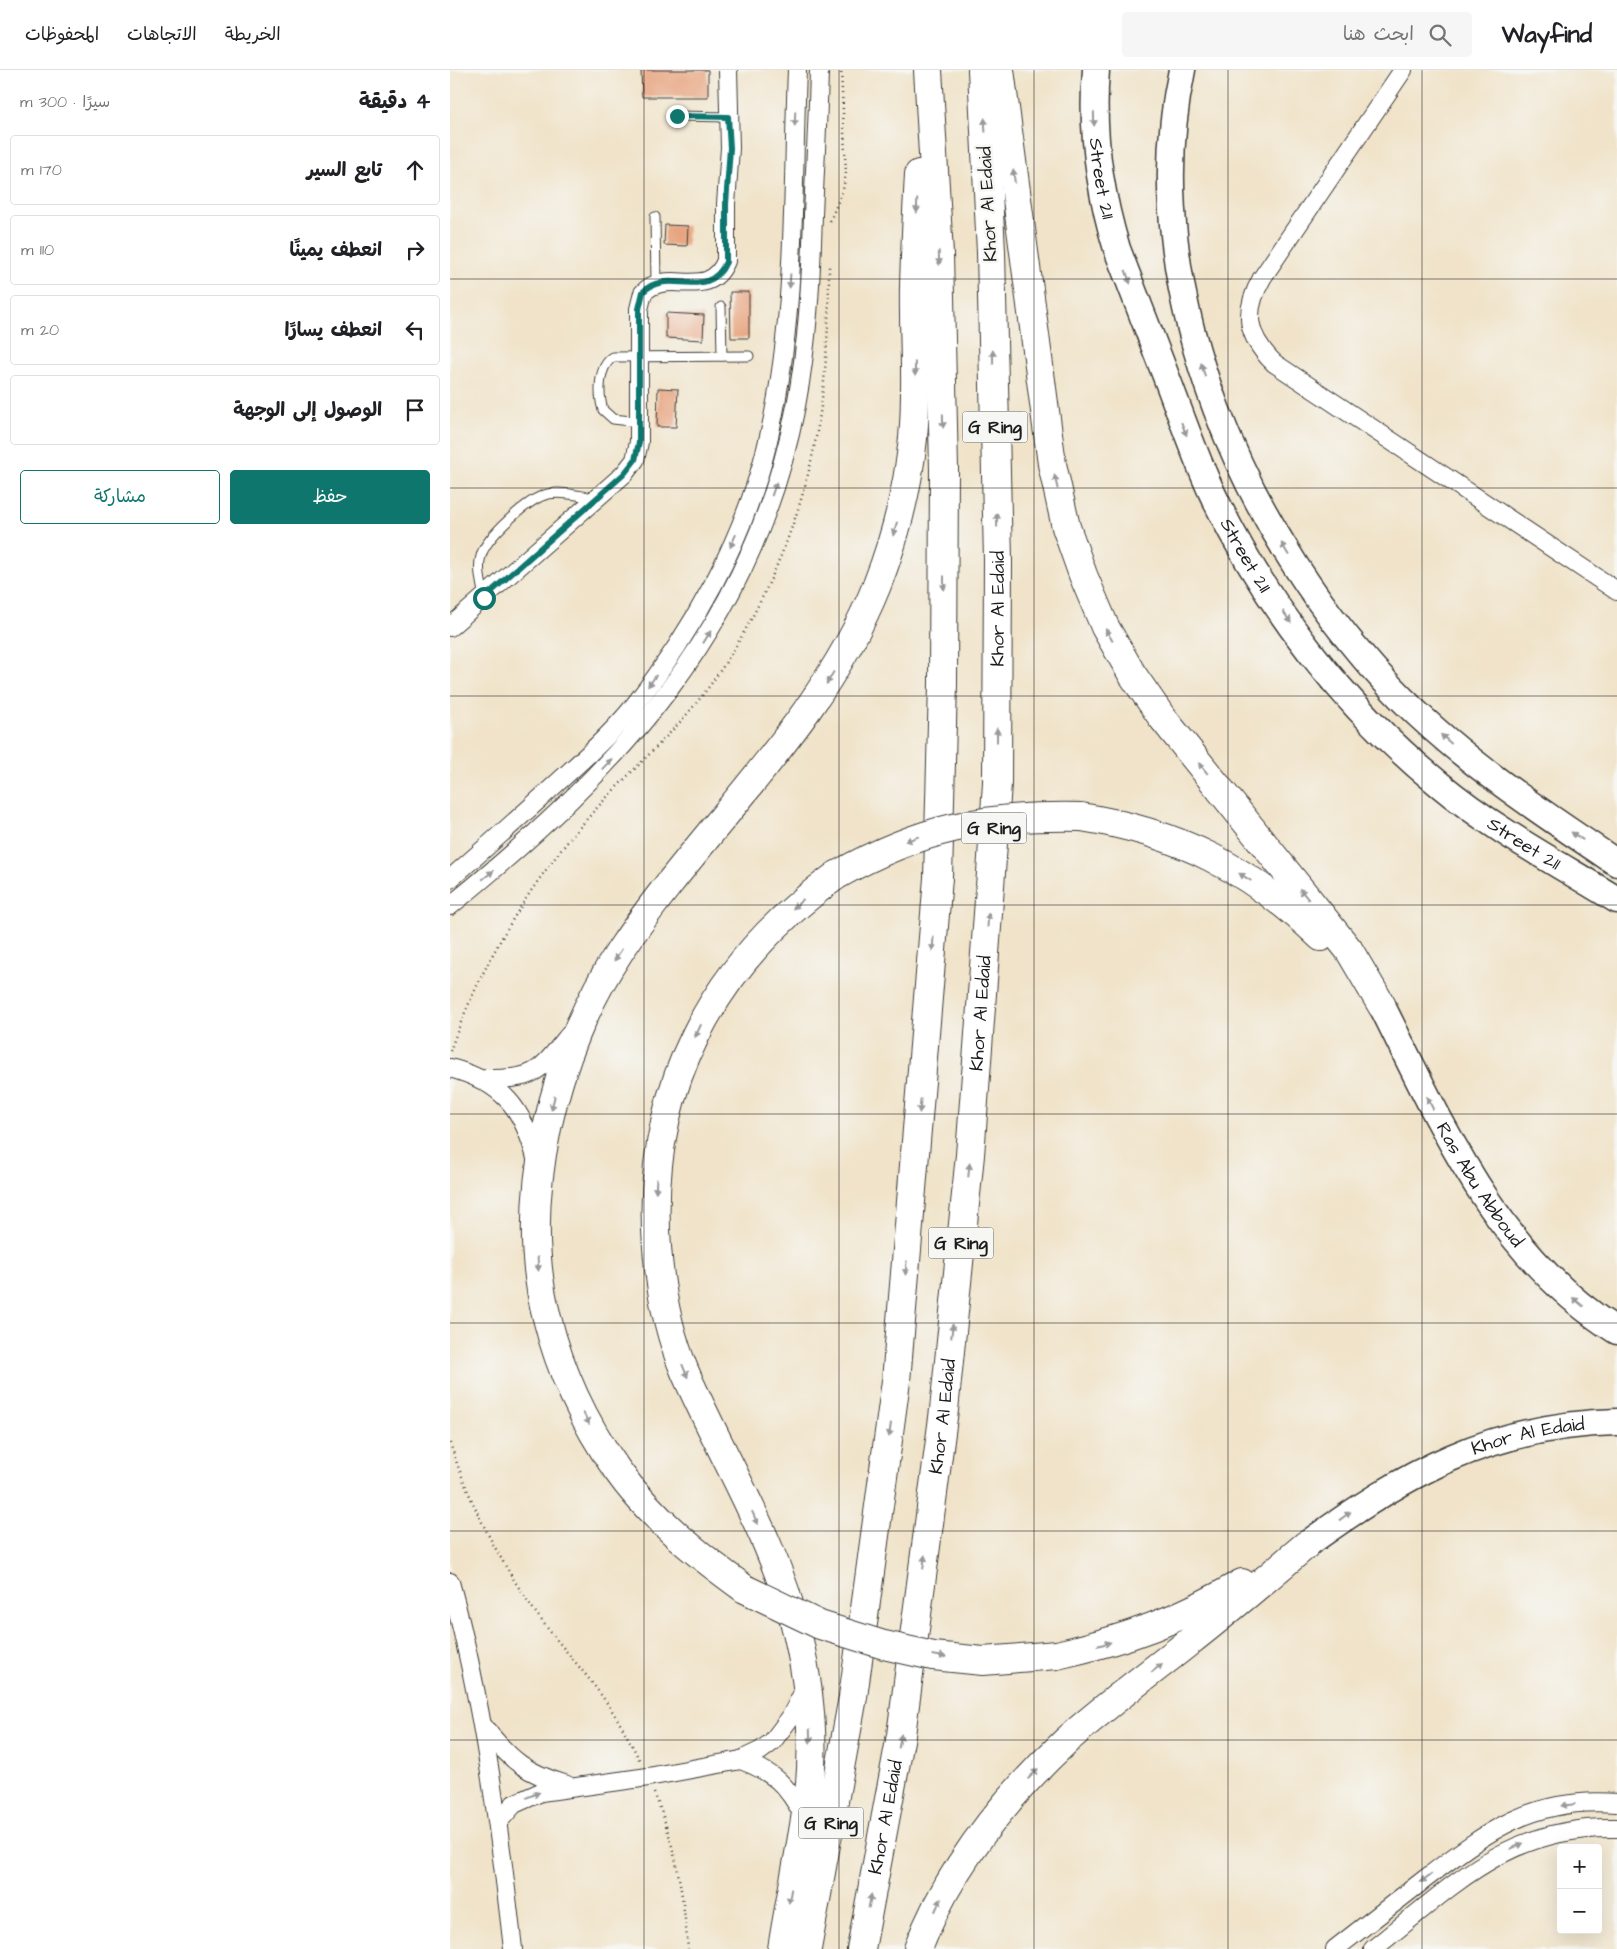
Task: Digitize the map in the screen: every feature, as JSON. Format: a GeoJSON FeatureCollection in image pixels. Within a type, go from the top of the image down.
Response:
{"type":"FeatureCollection","features":[{"type":"Feature","properties":{"kind":"highway"},"geometry":{"type":"LineString","coordinates":[[923,70],[914,286],[915,393],[913,440],[896,526],[877,584],[859,626],[817,699],[646,915],[599,984],[584,1015],[558,1084],[548,1123],[540,1174],[537,1217],[538,1266],[546,1316],[563,1371],[588,1423],[618,1471],[653,1512],[684,1542],[745,1589],[820,1626],[884,1645],[925,1654],[983,1661],[1057,1655],[1141,1633],[1185,1614],[1306,1545]]}},
{"type":"Feature","properties":{"kind":"highway","name":"G Ring"},"geometry":{"type":"LineString","coordinates":[[807,1949],[853,1697],[896,1381],[938,878],[943,684],[944,469],[939,254],[928,70]]}},
{"type":"Feature","properties":{"kind":"highway","name":"Khor Al Edaid"},"geometry":{"type":"LineString","coordinates":[[860,1949],[901,1735],[944,1410],[970,1155],[991,883],[996,783],[998,560],[991,252],[982,70]]}},
{"type":"Feature","properties":{"kind":"highway"},"geometry":{"type":"LineString","coordinates":[[1000,70],[1052,464],[1066,527],[1083,576],[1105,627],[1132,674],[1161,716],[1349,950],[1382,1006]]}},
{"type":"Feature","properties":{"kind":"highway"},"geometry":{"type":"LineString","coordinates":[[782,1949],[809,1794],[811,1764],[807,1687],[797,1632],[781,1580],[747,1501],[684,1370],[669,1325],[659,1278],[655,1188],[661,1141],[669,1104],[701,1023],[730,978],[773,927],[804,899],[837,875],[894,846],[927,834],[968,823],[1039,816],[1081,817],[1139,828],[1181,842],[1221,862],[1265,889],[1298,915],[1329,945],[1382,1006]]}},
{"type":"Feature","properties":{"kind":"highway"},"geometry":{"type":"LineString","coordinates":[[918,1949],[943,1896],[965,1856],[1025,1782],[1066,1741],[1204,1631],[1306,1545]]}},
{"type":"Feature","properties":{"kind":"main road","name":"Street 211"},"geometry":{"type":"LineString","coordinates":[[1096,70],[1094,106],[1097,158],[1108,217],[1117,249],[1193,450],[1222,512],[1252,565],[1324,669],[1385,737],[1469,808],[1617,900]]}},
{"type":"Feature","properties":{"kind":"main road","name":"Street 211"},"geometry":{"type":"LineString","coordinates":[[1182,70],[1176,98],[1171,160],[1172,218],[1180,272],[1204,372],[1232,444],[1265,514],[1327,612],[1402,699],[1489,775],[1617,863]]}},
{"type":"Feature","properties":{"kind":"main road","name":"Ras Abu Abboud"},"geometry":{"type":"LineString","coordinates":[[1382,1006],[1467,1172],[1494,1212],[1530,1257],[1567,1293],[1617,1331]]}},
{"type":"Feature","properties":{"kind":"main road","name":"Khor Al Edaid"},"geometry":{"type":"LineString","coordinates":[[1306,1545],[1358,1507],[1396,1484],[1441,1461],[1538,1430],[1617,1422]]}},
{"type":"Feature","properties":{"kind":"street"},"geometry":{"type":"LineString","coordinates":[[450,627],[598,498],[624,474],[635,460],[639,442],[640,422],[639,300],[643,292],[656,283],[700,283],[709,281],[722,269],[727,253],[726,204],[730,148],[728,70]]}},
{"type":"Feature","properties":{"kind":"street"},"geometry":{"type":"LineString","coordinates":[[450,878],[564,777],[632,709],[687,629],[719,571],[748,506],[766,450],[778,391],[786,332],[797,70]]}},
{"type":"Feature","properties":{"kind":"street"},"geometry":{"type":"LineString","coordinates":[[450,906],[536,834],[596,776],[630,739],[673,686],[695,655],[715,624],[745,565],[777,478],[794,417],[803,368],[810,288],[819,70]]}},
{"type":"Feature","properties":{"kind":"street"},"geometry":{"type":"LineString","coordinates":[[1403,70],[1251,297],[1249,317],[1254,337],[1262,351],[1274,363],[1617,591]]}},
{"type":"Feature","properties":{"kind":"street"},"geometry":{"type":"LineString","coordinates":[[450,1068],[485,1079],[524,1078],[546,1063],[584,1015]]}},
{"type":"Feature","properties":{"kind":"street"},"geometry":{"type":"LineString","coordinates":[[485,1079],[514,1106],[532,1141],[540,1174]]}},
{"type":"Feature","properties":{"kind":"street"},"geometry":{"type":"LineString","coordinates":[[450,1582],[483,1725],[499,1822],[513,1949]]}},
{"type":"Feature","properties":{"kind":"street"},"geometry":{"type":"LineString","coordinates":[[499,1822],[514,1804],[529,1796],[552,1789],[648,1777],[741,1760],[760,1751],[772,1742],[790,1718],[807,1687]]}},
{"type":"Feature","properties":{"kind":"street"},"geometry":{"type":"LineString","coordinates":[[483,1725],[500,1748],[530,1772],[575,1787]]}},
{"type":"Feature","properties":{"kind":"street"},"geometry":{"type":"LineString","coordinates":[[741,1760],[773,1774],[784,1784],[804,1816]]}},
{"type":"Feature","properties":{"kind":"street"},"geometry":{"type":"LineString","coordinates":[[1335,1949],[1472,1842],[1505,1823],[1540,1810],[1561,1806],[1583,1803],[1617,1804]]}},
{"type":"Feature","properties":{"kind":"street"},"geometry":{"type":"LineString","coordinates":[[1374,1949],[1474,1870],[1496,1855],[1545,1835],[1570,1830],[1617,1828]]}},
{"type":"Feature","properties":{"kind":"lane"},"geometry":{"type":"LineString","coordinates":[[677,116],[728,117]]}},
{"type":"Feature","properties":{"kind":"lane"},"geometry":{"type":"LineString","coordinates":[[655,217],[656,283]]}},
{"type":"Feature","properties":{"kind":"lane"},"geometry":{"type":"LineString","coordinates":[[721,307],[722,356]]}},
{"type":"Feature","properties":{"kind":"lane"},"geometry":{"type":"LineString","coordinates":[[640,422],[609,417],[603,410],[601,402],[601,374],[606,363],[618,356],[749,356]]}},
{"type":"Feature","properties":{"kind":"lane"},"geometry":{"type":"LineString","coordinates":[[484,598],[479,568],[484,546],[492,536],[529,504],[540,497],[555,493],[598,498]]}},
{"type":"Feature","properties":{"kind":"path"},"geometry":{"type":"LineString","coordinates":[[450,1443],[461,1474],[499,1555],[534,1611],[609,1705],[625,1730],[648,1777],[667,1823],[680,1872],[688,1949]]}},
{"type":"Feature","properties":{"kind":"building"},"geometry":{"type":"Polygon","coordinates":[[[641,70],[708,70],[708,97],[642,97],[641,70]]]}},
{"type":"Feature","properties":{"kind":"building"},"geometry":{"type":"Polygon","coordinates":[[[665,225],[688,226],[687,246],[664,245],[665,225]]]}},
{"type":"Feature","properties":{"kind":"building"},"geometry":{"type":"Polygon","coordinates":[[[730,292],[749,292],[749,338],[731,338],[730,292]]]}},
{"type":"Feature","properties":{"kind":"building"},"geometry":{"type":"Polygon","coordinates":[[[666,313],[704,315],[703,340],[666,338],[666,313]]]}},
{"type":"Feature","properties":{"kind":"building"},"geometry":{"type":"Polygon","coordinates":[[[658,388],[678,389],[676,427],[657,427],[658,388]]]}},
{"type":"Feature","properties":{"kind":"route"},"geometry":{"type":"LineString","coordinates":[[484,598],[624,474],[635,460],[638,451],[640,422],[639,300],[643,292],[648,286],[656,283],[700,283],[709,281],[716,276],[726,262],[726,204],[730,148],[728,117],[677,116]]}}]}
